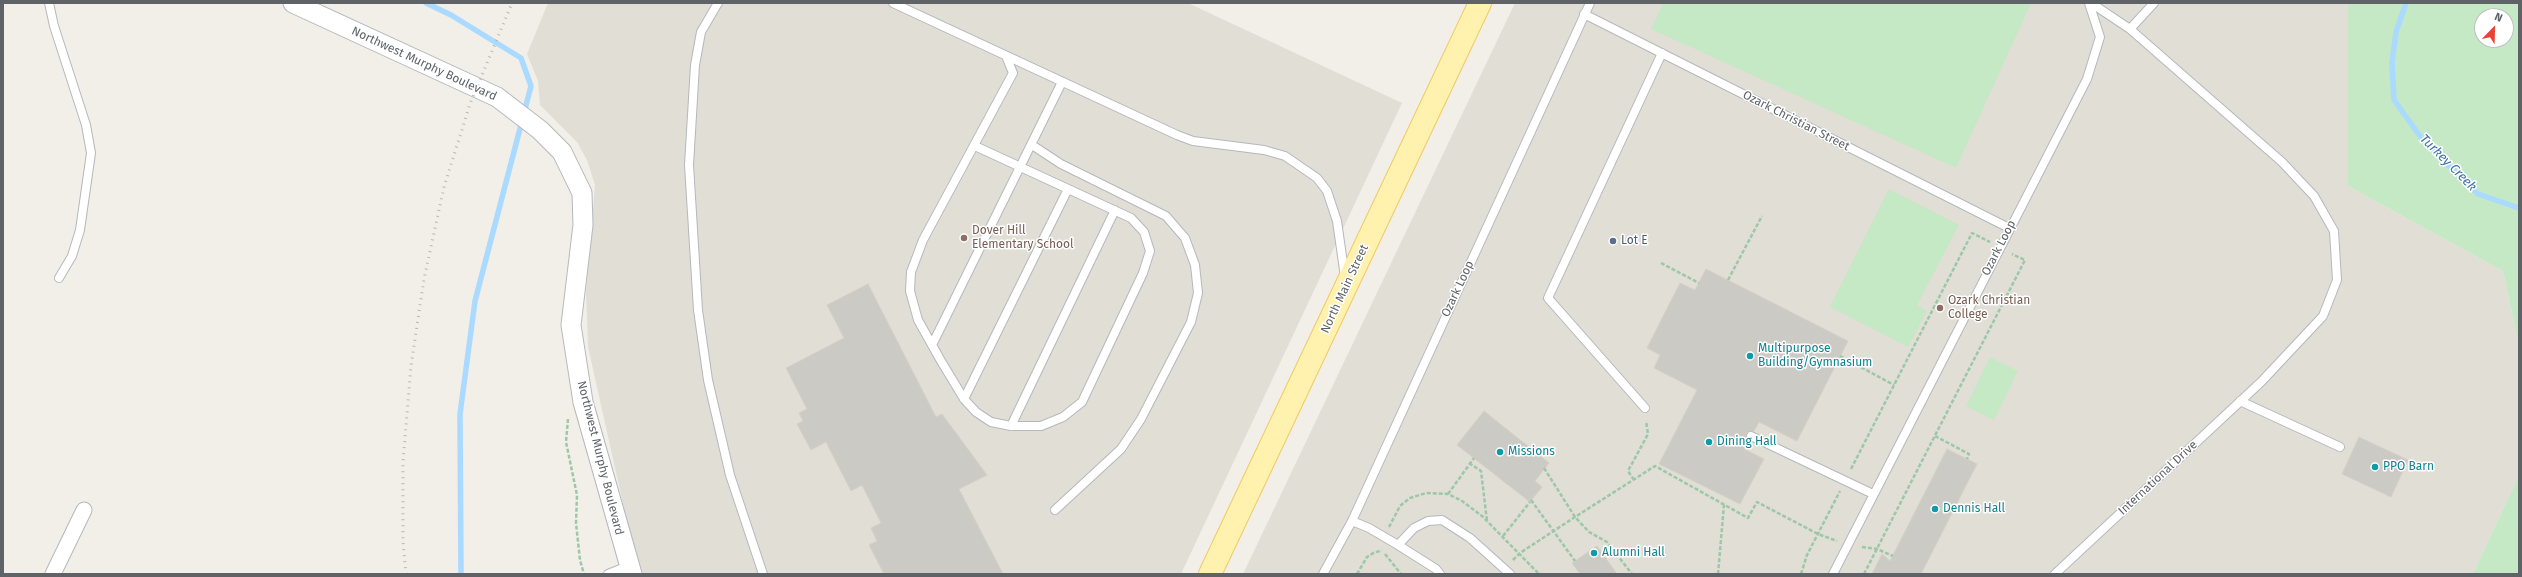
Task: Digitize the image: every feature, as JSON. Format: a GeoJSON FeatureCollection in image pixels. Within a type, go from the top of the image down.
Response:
{"type":"FeatureCollection","features":[{"type":"Feature","properties":{"kind":"main road","name":"North Main Street"},"geometry":{"type":"LineString","coordinates":[[1210,574],[1480,3]]}},
{"type":"Feature","properties":{"kind":"street","name":"Northwest Murphy Boulevard"},"geometry":{"type":"LineString","coordinates":[[293,3],[497,97],[540,130],[562,152],[582,193],[583,225],[571,324],[583,402],[630,570]]}},
{"type":"Feature","properties":{"kind":"street"},"geometry":{"type":"LineString","coordinates":[[52,574],[84,510]]}},
{"type":"Feature","properties":{"kind":"lane"},"geometry":{"type":"LineString","coordinates":[[49,3],[54,26],[86,125],[91,153],[80,230],[72,256],[59,278]]}},
{"type":"Feature","properties":{"kind":"lane"},"geometry":{"type":"LineString","coordinates":[[718,3],[701,32],[695,65],[690,165],[698,310],[708,380],[730,475],[763,574]]}},
{"type":"Feature","properties":{"kind":"lane"},"geometry":{"type":"LineString","coordinates":[[893,3],[1177,135],[1193,141],[1264,150],[1285,156],[1303,167],[1317,178],[1327,191],[1334,206],[1346,286]]}},
{"type":"Feature","properties":{"kind":"lane","name":"Ozark Loop"},"geometry":{"type":"LineString","coordinates":[[1323,574],[1352,521],[1590,3]]}},
{"type":"Feature","properties":{"kind":"lane","name":"Ozark Loop"},"geometry":{"type":"LineString","coordinates":[[1832,574],[1999,247],[2087,79],[2100,37],[2090,3]]}},
{"type":"Feature","properties":{"kind":"lane","name":"International Drive"},"geometry":{"type":"LineString","coordinates":[[2055,574],[2261,382],[2323,316],[2337,280],[2334,231],[2314,196],[2282,162],[2130,29],[2090,3]]}},
{"type":"Feature","properties":{"kind":"lane"},"geometry":{"type":"LineString","coordinates":[[2130,29],[2154,3]]}},
{"type":"Feature","properties":{"kind":"lane","name":"Ozark Christian Street"},"geometry":{"type":"LineString","coordinates":[[1584,14],[2009,228]]}},
{"type":"Feature","properties":{"kind":"lane"},"geometry":{"type":"LineString","coordinates":[[1645,408],[1548,298],[1662,52]]}},
{"type":"Feature","properties":{"kind":"lane"},"geometry":{"type":"LineString","coordinates":[[975,146],[1131,218],[1144,232],[1150,251],[1143,273],[1093,382],[1082,402],[1064,417],[1041,426],[1011,426],[991,422],[976,412],[964,399],[918,320],[910,291],[911,272],[923,240],[1013,73],[1006,56]]}},
{"type":"Feature","properties":{"kind":"lane"},"geometry":{"type":"LineString","coordinates":[[932,345],[1062,82]]}},
{"type":"Feature","properties":{"kind":"lane"},"geometry":{"type":"LineString","coordinates":[[1032,145],[1061,164],[1166,216],[1185,238],[1195,265],[1198,292],[1191,322],[1141,419],[1121,449],[1055,510]]}},
{"type":"Feature","properties":{"kind":"lane"},"geometry":{"type":"LineString","coordinates":[[964,399],[1068,189]]}},
{"type":"Feature","properties":{"kind":"lane"},"geometry":{"type":"LineString","coordinates":[[1011,426],[1115,210]]}},
{"type":"Feature","properties":{"kind":"lane"},"geometry":{"type":"LineString","coordinates":[[2240,401],[2340,447]]}},
{"type":"Feature","properties":{"kind":"lane"},"geometry":{"type":"LineString","coordinates":[[1751,436],[1873,494]]}},
{"type":"Feature","properties":{"kind":"lane"},"geometry":{"type":"LineString","coordinates":[[1398,545],[1421,525],[1428,521],[1442,520],[1470,538],[1508,571]]}},
{"type":"Feature","properties":{"kind":"lane"},"geometry":{"type":"LineString","coordinates":[[1352,521],[1369,528],[1398,545],[1436,569],[1440,574]]}},
{"type":"Feature","properties":{"kind":"lane"},"geometry":{"type":"LineString","coordinates":[[608,574],[630,570]]}},
{"type":"Feature","properties":{"kind":"path"},"geometry":{"type":"LineString","coordinates":[[1728,280],[1762,216]]}},
{"type":"Feature","properties":{"kind":"path"},"geometry":{"type":"LineString","coordinates":[[1801,574],[1807,556],[1818,534],[1972,233],[2024,260],[1864,574]]}},
{"type":"Feature","properties":{"kind":"path"},"geometry":{"type":"LineString","coordinates":[[1661,263],[1699,283]]}},
{"type":"Feature","properties":{"kind":"path"},"geometry":{"type":"LineString","coordinates":[[1840,356],[1894,385]]}},
{"type":"Feature","properties":{"kind":"path"},"geometry":{"type":"LineString","coordinates":[[1634,480],[1628,470],[1648,434],[1645,408]]}},
{"type":"Feature","properties":{"kind":"path"},"geometry":{"type":"LineString","coordinates":[[1934,436],[1969,454],[1967,459]]}},
{"type":"Feature","properties":{"kind":"path"},"geometry":{"type":"LineString","coordinates":[[1448,494],[1474,458]]}},
{"type":"Feature","properties":{"kind":"path"},"geometry":{"type":"LineString","coordinates":[[1469,463],[1481,471],[1487,521]]}},
{"type":"Feature","properties":{"kind":"path"},"geometry":{"type":"LineString","coordinates":[[1508,571],[1520,553],[1655,466],[1748,518],[1757,502],[1818,534]]}},
{"type":"Feature","properties":{"kind":"path"},"geometry":{"type":"LineString","coordinates":[[1544,468],[1574,517],[1589,532],[1607,542],[1632,574]]}},
{"type":"Feature","properties":{"kind":"path"},"geometry":{"type":"LineString","coordinates":[[1503,536],[1530,501],[1575,561]]}},
{"type":"Feature","properties":{"kind":"path"},"geometry":{"type":"LineString","coordinates":[[1718,574],[1724,505]]}},
{"type":"Feature","properties":{"kind":"path"},"geometry":{"type":"LineString","coordinates":[[1877,549],[1893,556]]}},
{"type":"Feature","properties":{"kind":"path"},"geometry":{"type":"LineString","coordinates":[[1382,551],[1402,574]]}},
{"type":"Feature","properties":{"kind":"shaded area","name":"Dover Hill Elementary School"},"geometry":{"type":"Polygon","coordinates":[[[548,3],[1188,3],[1402,103],[1181,574],[643,574],[626,517],[588,347],[586,292],[595,185],[587,160],[577,142],[540,105],[538,81],[527,54],[548,3]]]}},
{"type":"Feature","properties":{"kind":"shaded area","name":"Ozark Christian College"},"geometry":{"type":"Polygon","coordinates":[[[1515,3],[2348,3],[2348,186],[2503,271],[2519,345],[2519,475],[2473,574],[1243,574],[1515,3]]]}},
{"type":"Feature","properties":{"kind":"green space"},"geometry":{"type":"Polygon","coordinates":[[[1663,3],[2031,3],[1956,168],[1651,29],[1663,3]]]}},
{"type":"Feature","properties":{"kind":"green space"},"geometry":{"type":"Polygon","coordinates":[[[2348,3],[2519,3],[2519,345],[2503,271],[2348,186],[2348,3]]]}},
{"type":"Feature","properties":{"kind":"green space"},"geometry":{"type":"Polygon","coordinates":[[[1889,189],[1959,225],[1917,305],[1927,311],[1908,347],[1830,307],[1889,189]]]}},
{"type":"Feature","properties":{"kind":"green space"},"geometry":{"type":"Polygon","coordinates":[[[1990,357],[2018,371],[1994,420],[1966,406],[1990,357]]]}},
{"type":"Feature","properties":{"kind":"green space"},"geometry":{"type":"Polygon","coordinates":[[[2519,475],[2519,574],[2473,574],[2519,475]]]}},
{"type":"Feature","properties":{"kind":"building","name":"Multipurpose Building/Gymnasium"},"geometry":{"type":"Polygon","coordinates":[[[1706,269],[1848,341],[1797,441],[1759,422],[1754,431],[1746,433],[1748,441],[1744,449],[1764,459],[1740,504],[1659,464],[1697,390],[1654,368],[1660,355],[1647,348],[1680,283],[1695,290],[1706,269]]]}},
{"type":"Feature","properties":{"kind":"building"},"geometry":{"type":"Polygon","coordinates":[[[868,284],[936,417],[942,414],[987,475],[959,489],[1003,574],[884,574],[869,545],[877,541],[871,528],[881,523],[862,485],[851,491],[826,442],[811,450],[797,424],[803,421],[799,413],[807,409],[786,368],[844,338],[827,305],[868,284]]]}},
{"type":"Feature","properties":{"kind":"building","name":"Missions"},"geometry":{"type":"Polygon","coordinates":[[[1484,411],[1549,463],[1535,481],[1542,487],[1530,502],[1457,445],[1484,411]]]}},
{"type":"Feature","properties":{"kind":"building","name":"PPO Barn"},"geometry":{"type":"Polygon","coordinates":[[[2359,437],[2408,460],[2391,497],[2342,474],[2359,437]]]}},
{"type":"Feature","properties":{"kind":"building","name":"Dennis Hall"},"geometry":{"type":"Polygon","coordinates":[[[1947,449],[1977,464],[1921,574],[1872,574],[1882,554],[1890,561],[1947,449]]]}},
{"type":"Feature","properties":{"kind":"building","name":"Alumni Hall"},"geometry":{"type":"Polygon","coordinates":[[[1597,546],[1617,574],[1580,574],[1572,563],[1597,546]]]}},
{"type":"Feature","properties":{"kind":"waterway"},"geometry":{"type":"LineString","coordinates":[[426,3],[451,15],[521,58],[531,86],[524,113]]}},
{"type":"Feature","properties":{"kind":"waterway","name":"Turkey Creek"},"geometry":{"type":"LineString","coordinates":[[2406,3],[2396,32],[2392,63],[2394,100],[2425,143],[2478,194],[2519,208]]}},
{"type":"Feature","properties":{"kind":"waterway"},"geometry":{"type":"LineString","coordinates":[[461,574],[460,414],[475,301],[522,121]]}},
{"type":"Feature","properties":{"kind":"railway"},"geometry":{"type":"LineString","coordinates":[[406,574],[403,542],[403,462],[411,366],[424,279],[444,187],[470,104],[512,3]]}},
{"type":"Feature","properties":{"kind":"place","name":"Dover Hill Elementary School"},"geometry":{"type":"Point","coordinates":[964,238]}},
{"type":"Feature","properties":{"kind":"place","name":"Lot E"},"geometry":{"type":"Point","coordinates":[1613,241]}},
{"type":"Feature","properties":{"kind":"place","name":"Ozark Christian College"},"geometry":{"type":"Point","coordinates":[1940,308]}},
{"type":"Feature","properties":{"kind":"place","name":"Multipurpose Building/Gymnasium"},"geometry":{"type":"Point","coordinates":[1750,356]}},
{"type":"Feature","properties":{"kind":"place","name":"Dining Hall"},"geometry":{"type":"Point","coordinates":[1709,442]}},
{"type":"Feature","properties":{"kind":"place","name":"Missions"},"geometry":{"type":"Point","coordinates":[1500,452]}},
{"type":"Feature","properties":{"kind":"place","name":"PPO Barn"},"geometry":{"type":"Point","coordinates":[2375,467]}},
{"type":"Feature","properties":{"kind":"place","name":"Dennis Hall"},"geometry":{"type":"Point","coordinates":[1935,509]}},
{"type":"Feature","properties":{"kind":"place","name":"Alumni Hall"},"geometry":{"type":"Point","coordinates":[1594,553]}}]}
